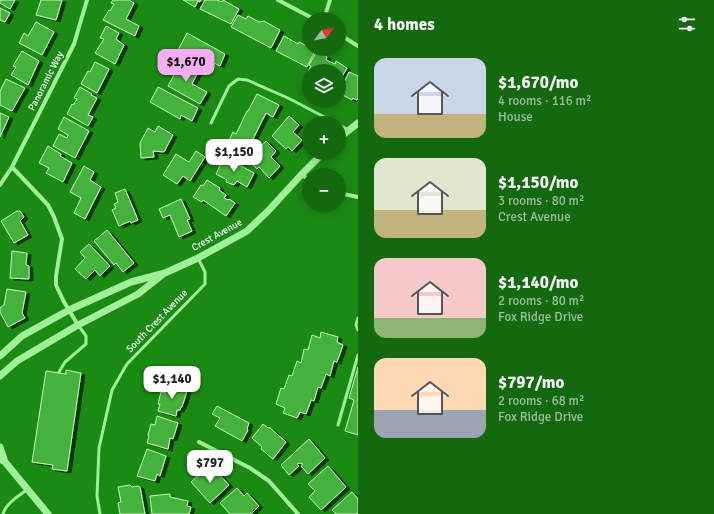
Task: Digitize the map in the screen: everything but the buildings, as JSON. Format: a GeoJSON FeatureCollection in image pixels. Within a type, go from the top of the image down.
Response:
{"type":"FeatureCollection","features":[{"type":"Feature","properties":{"kind":"street","name":"Panoramic Way"},"geometry":{"type":"LineString","coordinates":[[0,185],[12,167],[74,44],[87,0]]}},
{"type":"Feature","properties":{"kind":"street"},"geometry":{"type":"LineString","coordinates":[[278,0],[302,13]]}},
{"type":"Feature","properties":{"kind":"street"},"geometry":{"type":"LineString","coordinates":[[326,12],[330,0]]}},
{"type":"Feature","properties":{"kind":"street"},"geometry":{"type":"LineString","coordinates":[[346,38],[358,46]]}},
{"type":"Feature","properties":{"kind":"street"},"geometry":{"type":"LineString","coordinates":[[346,132],[358,123]]}},
{"type":"Feature","properties":{"kind":"street","name":"Crest Avenue"},"geometry":{"type":"LineString","coordinates":[[0,356],[4,349],[22,336],[68,310],[131,282],[165,273],[198,258],[247,231],[316,160]]}},
{"type":"Feature","properties":{"kind":"street"},"geometry":{"type":"LineString","coordinates":[[12,167],[48,205],[54,217],[62,239],[56,285],[68,310],[78,325]]}},
{"type":"Feature","properties":{"kind":"street"},"geometry":{"type":"LineString","coordinates":[[346,194],[358,197]]}},
{"type":"Feature","properties":{"kind":"street","name":"Crest Avenue"},"geometry":{"type":"LineString","coordinates":[[0,376],[17,361],[78,325],[138,294],[165,273]]}},
{"type":"Feature","properties":{"kind":"street"},"geometry":{"type":"LineString","coordinates":[[200,442],[250,468],[269,481],[298,514]]}},
{"type":"Feature","properties":{"kind":"street"},"geometry":{"type":"LineString","coordinates":[[0,447],[2,461],[28,489],[48,514]]}},
{"type":"Feature","properties":{"kind":"lane"},"geometry":{"type":"LineString","coordinates":[[211,123],[230,86],[238,79],[247,80],[322,116]]}},
{"type":"Feature","properties":{"kind":"lane","name":"South Crest Avenue"},"geometry":{"type":"LineString","coordinates":[[100,514],[97,496],[99,448],[112,390],[127,364],[205,284],[206,272],[198,258]]}},
{"type":"Feature","properties":{"kind":"lane"},"geometry":{"type":"LineString","coordinates":[[358,318],[356,325],[358,330]]}},
{"type":"Feature","properties":{"kind":"lane"},"geometry":{"type":"LineString","coordinates":[[59,372],[65,362],[86,344],[86,336],[78,325]]}},
{"type":"Feature","properties":{"kind":"lane"},"geometry":{"type":"LineString","coordinates":[[338,425],[358,355]]}},
{"type":"Feature","properties":{"kind":"lane"},"geometry":{"type":"LineString","coordinates":[[0,510],[4,509],[28,489]]}},
{"type":"Feature","properties":{"kind":"lane"},"geometry":{"type":"LineString","coordinates":[[3,514],[4,509]]}}]}
